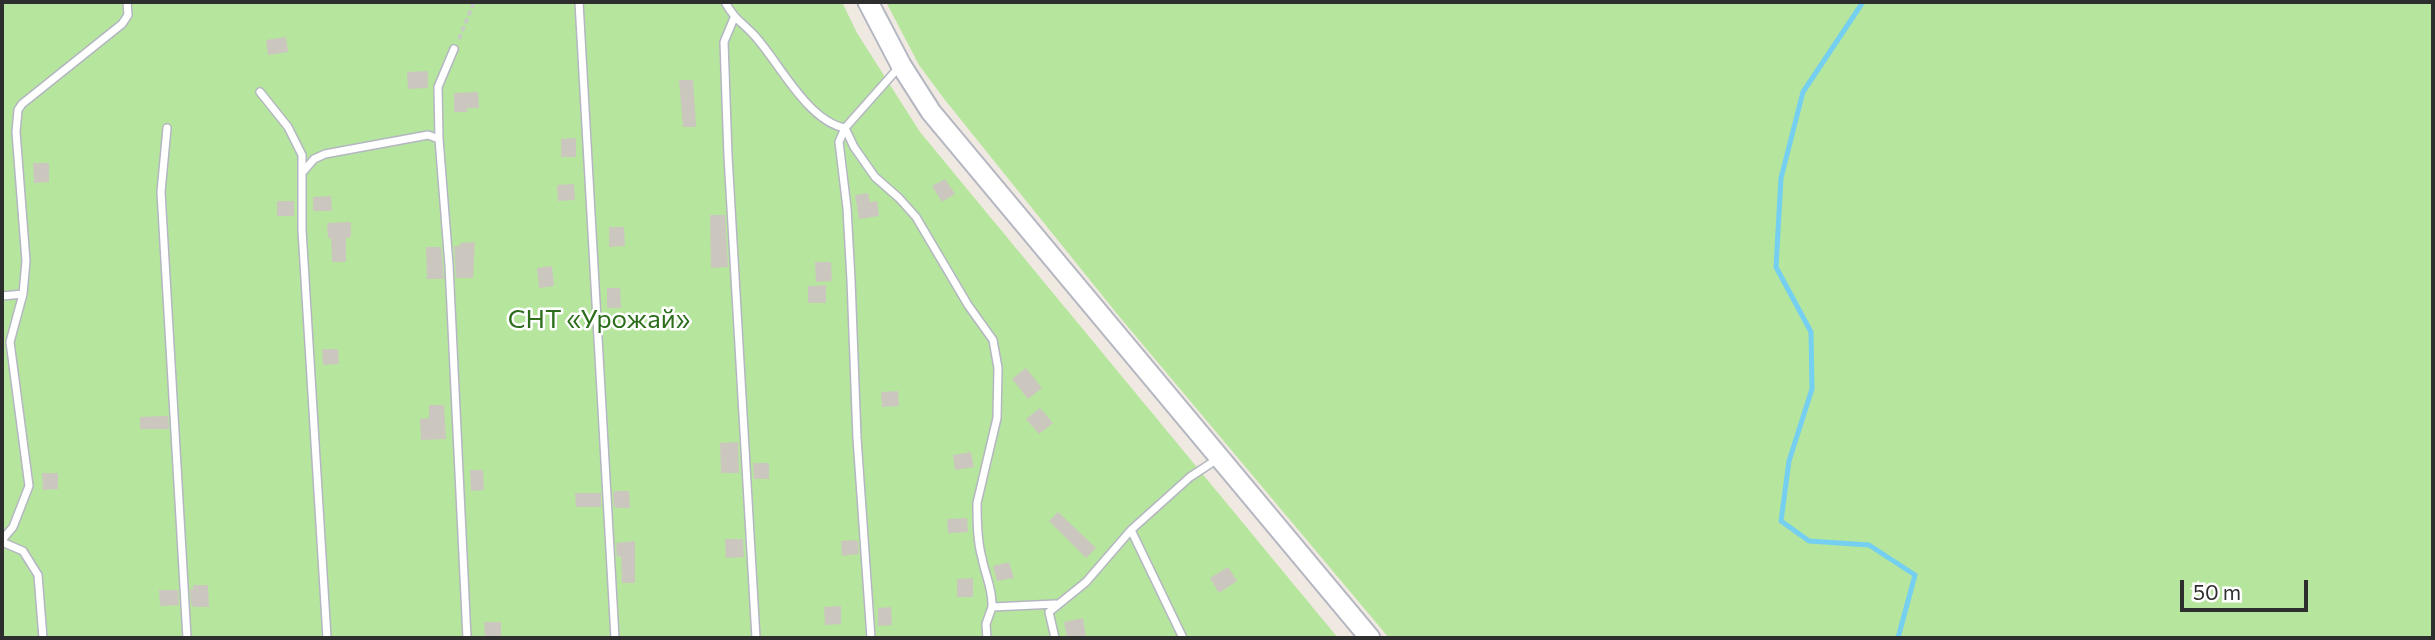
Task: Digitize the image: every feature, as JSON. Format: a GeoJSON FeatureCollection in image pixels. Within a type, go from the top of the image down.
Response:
{"type":"FeatureCollection","features":[{"type":"Feature","properties":{"kind":"street"},"geometry":{"type":"LineString","coordinates":[[868,2],[901,65],[931,112],[1370,638]]}},
{"type":"Feature","properties":{"kind":"lane"},"geometry":{"type":"LineString","coordinates":[[43,638],[38,575],[23,551],[2,541],[13,527],[29,486],[10,342],[23,294],[26,261],[16,132],[18,110],[125,21],[129,10],[127,2]]}},
{"type":"Feature","properties":{"kind":"lane"},"geometry":{"type":"LineString","coordinates":[[579,2],[615,638]]}},
{"type":"Feature","properties":{"kind":"lane"},"geometry":{"type":"LineString","coordinates":[[725,2],[734,18],[753,34],[816,112],[831,126],[845,128]]}},
{"type":"Feature","properties":{"kind":"lane"},"geometry":{"type":"LineString","coordinates":[[734,18],[724,42],[726,105],[756,638]]}},
{"type":"Feature","properties":{"kind":"lane"},"geometry":{"type":"LineString","coordinates":[[453,49],[438,87],[439,139],[449,265],[467,638]]}},
{"type":"Feature","properties":{"kind":"lane"},"geometry":{"type":"LineString","coordinates":[[870,638],[857,438],[850,268],[839,142],[845,128],[901,65]]}},
{"type":"Feature","properties":{"kind":"lane"},"geometry":{"type":"LineString","coordinates":[[260,92],[288,127],[302,155],[302,230],[327,638]]}},
{"type":"Feature","properties":{"kind":"lane"},"geometry":{"type":"LineString","coordinates":[[167,128],[161,192],[187,638]]}},
{"type":"Feature","properties":{"kind":"lane"},"geometry":{"type":"LineString","coordinates":[[845,128],[854,147],[875,177],[916,217],[968,305],[993,340],[998,368],[997,418],[977,503],[981,557],[993,596],[986,624],[987,638]]}},
{"type":"Feature","properties":{"kind":"lane"},"geometry":{"type":"LineString","coordinates":[[302,173],[314,159],[326,154],[428,135],[439,139]]}},
{"type":"Feature","properties":{"kind":"lane"},"geometry":{"type":"LineString","coordinates":[[2,296],[23,294]]}},
{"type":"Feature","properties":{"kind":"lane"},"geometry":{"type":"LineString","coordinates":[[1055,638],[1049,612],[1086,582],[1131,530],[1190,477],[1219,458]]}},
{"type":"Feature","properties":{"kind":"lane"},"geometry":{"type":"LineString","coordinates":[[1131,530],[1183,638]]}},
{"type":"Feature","properties":{"kind":"lane"},"geometry":{"type":"LineString","coordinates":[[992,607],[1060,603]]}},
{"type":"Feature","properties":{"kind":"path"},"geometry":{"type":"LineString","coordinates":[[453,49],[467,23],[474,2]]}},
{"type":"Feature","properties":{"kind":"green space","name":"СНТ «Урожай»"},"geometry":{"type":"Polygon","coordinates":[[[2,2],[842,2],[857,33],[920,132],[1338,638],[2,638],[2,2]]]}},
{"type":"Feature","properties":{"kind":"green space"},"geometry":{"type":"Polygon","coordinates":[[[886,2],[2433,2],[2433,638],[1389,638],[1118,315],[945,100],[919,65],[886,2]]]}},
{"type":"Feature","properties":{"kind":"building"},"geometry":{"type":"Polygon","coordinates":[[[286,37],[288,52],[268,55],[266,40],[286,37]]]}},
{"type":"Feature","properties":{"kind":"building"},"geometry":{"type":"Polygon","coordinates":[[[428,71],[428,88],[408,89],[407,72],[428,71]]]}},
{"type":"Feature","properties":{"kind":"building"},"geometry":{"type":"Polygon","coordinates":[[[679,80],[693,80],[696,127],[683,127],[679,80]]]}},
{"type":"Feature","properties":{"kind":"building"},"geometry":{"type":"Polygon","coordinates":[[[478,92],[479,108],[467,108],[468,112],[454,112],[454,93],[478,92]]]}},
{"type":"Feature","properties":{"kind":"building"},"geometry":{"type":"Polygon","coordinates":[[[576,138],[576,157],[561,157],[561,139],[576,138]]]}},
{"type":"Feature","properties":{"kind":"building"},"geometry":{"type":"Polygon","coordinates":[[[33,163],[49,163],[49,182],[34,183],[33,163]]]}},
{"type":"Feature","properties":{"kind":"building"},"geometry":{"type":"Polygon","coordinates":[[[945,179],[955,194],[942,202],[932,186],[945,179]]]}},
{"type":"Feature","properties":{"kind":"building"},"geometry":{"type":"Polygon","coordinates":[[[574,184],[575,200],[558,201],[557,185],[574,184]]]}},
{"type":"Feature","properties":{"kind":"building"},"geometry":{"type":"Polygon","coordinates":[[[868,193],[870,202],[877,201],[879,216],[859,219],[855,195],[868,193]]]}},
{"type":"Feature","properties":{"kind":"building"},"geometry":{"type":"Polygon","coordinates":[[[331,196],[332,211],[313,211],[313,197],[331,196]]]}},
{"type":"Feature","properties":{"kind":"building"},"geometry":{"type":"Polygon","coordinates":[[[277,201],[294,201],[294,216],[277,216],[277,201]]]}},
{"type":"Feature","properties":{"kind":"building"},"geometry":{"type":"Polygon","coordinates":[[[710,215],[725,215],[728,267],[711,268],[710,215]]]}},
{"type":"Feature","properties":{"kind":"building"},"geometry":{"type":"Polygon","coordinates":[[[351,222],[351,237],[346,238],[346,262],[332,262],[327,223],[351,222]]]}},
{"type":"Feature","properties":{"kind":"building"},"geometry":{"type":"Polygon","coordinates":[[[609,227],[624,227],[625,246],[609,247],[609,227]]]}},
{"type":"Feature","properties":{"kind":"building"},"geometry":{"type":"Polygon","coordinates":[[[475,242],[473,278],[456,278],[454,246],[475,242]]]}},
{"type":"Feature","properties":{"kind":"building"},"geometry":{"type":"Polygon","coordinates":[[[426,247],[441,247],[444,279],[427,279],[426,247]]]}},
{"type":"Feature","properties":{"kind":"building"},"geometry":{"type":"Polygon","coordinates":[[[815,262],[831,262],[832,281],[816,282],[815,262]]]}},
{"type":"Feature","properties":{"kind":"building"},"geometry":{"type":"Polygon","coordinates":[[[552,266],[554,286],[539,288],[537,268],[552,266]]]}},
{"type":"Feature","properties":{"kind":"building"},"geometry":{"type":"Polygon","coordinates":[[[826,285],[826,303],[808,303],[808,286],[826,285]]]}},
{"type":"Feature","properties":{"kind":"building"},"geometry":{"type":"Polygon","coordinates":[[[607,288],[620,288],[621,308],[607,308],[607,288]]]}},
{"type":"Feature","properties":{"kind":"building"},"geometry":{"type":"Polygon","coordinates":[[[322,349],[338,349],[339,364],[323,365],[322,349]]]}},
{"type":"Feature","properties":{"kind":"building"},"geometry":{"type":"Polygon","coordinates":[[[1026,368],[1042,388],[1028,399],[1012,379],[1026,368]]]}},
{"type":"Feature","properties":{"kind":"building"},"geometry":{"type":"Polygon","coordinates":[[[898,391],[899,406],[882,407],[881,392],[898,391]]]}},
{"type":"Feature","properties":{"kind":"building"},"geometry":{"type":"Polygon","coordinates":[[[429,405],[444,405],[446,439],[421,440],[420,419],[429,418],[429,405]]]}},
{"type":"Feature","properties":{"kind":"building"},"geometry":{"type":"Polygon","coordinates":[[[1040,408],[1053,423],[1039,434],[1026,419],[1040,408]]]}},
{"type":"Feature","properties":{"kind":"building"},"geometry":{"type":"Polygon","coordinates":[[[168,416],[169,429],[140,429],[140,417],[168,416]]]}},
{"type":"Feature","properties":{"kind":"building"},"geometry":{"type":"Polygon","coordinates":[[[738,442],[739,473],[721,473],[720,443],[738,442]]]}},
{"type":"Feature","properties":{"kind":"building"},"geometry":{"type":"Polygon","coordinates":[[[971,452],[974,467],[955,470],[953,455],[971,452]]]}},
{"type":"Feature","properties":{"kind":"building"},"geometry":{"type":"Polygon","coordinates":[[[753,463],[769,463],[769,479],[754,479],[753,463]]]}},
{"type":"Feature","properties":{"kind":"building"},"geometry":{"type":"Polygon","coordinates":[[[470,470],[483,470],[484,490],[471,491],[470,470]]]}},
{"type":"Feature","properties":{"kind":"building"},"geometry":{"type":"Polygon","coordinates":[[[42,473],[58,473],[58,489],[43,490],[42,473]]]}},
{"type":"Feature","properties":{"kind":"building"},"geometry":{"type":"Polygon","coordinates":[[[615,491],[629,491],[630,508],[614,506],[615,491]]]}},
{"type":"Feature","properties":{"kind":"building"},"geometry":{"type":"Polygon","coordinates":[[[575,493],[601,493],[601,507],[576,507],[575,493]]]}},
{"type":"Feature","properties":{"kind":"building"},"geometry":{"type":"Polygon","coordinates":[[[1058,512],[1096,548],[1086,558],[1049,521],[1058,512]]]}},
{"type":"Feature","properties":{"kind":"building"},"geometry":{"type":"Polygon","coordinates":[[[967,518],[968,532],[948,533],[947,519],[967,518]]]}},
{"type":"Feature","properties":{"kind":"building"},"geometry":{"type":"Polygon","coordinates":[[[725,539],[743,539],[744,557],[726,558],[725,539]]]}},
{"type":"Feature","properties":{"kind":"building"},"geometry":{"type":"Polygon","coordinates":[[[635,541],[635,583],[622,583],[621,556],[617,557],[616,543],[635,541]]]}},
{"type":"Feature","properties":{"kind":"building"},"geometry":{"type":"Polygon","coordinates":[[[841,541],[858,541],[859,554],[842,556],[841,541]]]}},
{"type":"Feature","properties":{"kind":"building"},"geometry":{"type":"Polygon","coordinates":[[[1009,562],[1014,578],[997,581],[993,566],[1009,562]]]}},
{"type":"Feature","properties":{"kind":"building"},"geometry":{"type":"Polygon","coordinates":[[[1228,567],[1237,581],[1219,593],[1210,578],[1228,567]]]}},
{"type":"Feature","properties":{"kind":"building"},"geometry":{"type":"Polygon","coordinates":[[[973,578],[973,597],[957,597],[957,579],[973,578]]]}},
{"type":"Feature","properties":{"kind":"building"},"geometry":{"type":"Polygon","coordinates":[[[193,585],[208,585],[209,607],[191,605],[190,589],[193,589],[193,585]]]}},
{"type":"Feature","properties":{"kind":"building"},"geometry":{"type":"Polygon","coordinates":[[[159,590],[178,590],[179,605],[160,606],[159,590]]]}},
{"type":"Feature","properties":{"kind":"building"},"geometry":{"type":"Polygon","coordinates":[[[841,606],[841,624],[825,625],[824,607],[841,606]]]}},
{"type":"Feature","properties":{"kind":"building"},"geometry":{"type":"Polygon","coordinates":[[[891,607],[892,625],[878,626],[878,608],[891,607]]]}},
{"type":"Feature","properties":{"kind":"building"},"geometry":{"type":"Polygon","coordinates":[[[1083,618],[1086,636],[1067,638],[1064,622],[1083,618]]]}},
{"type":"Feature","properties":{"kind":"building"},"geometry":{"type":"Polygon","coordinates":[[[484,622],[501,622],[501,638],[485,638],[484,622]]]}},
{"type":"Feature","properties":{"kind":"waterway"},"geometry":{"type":"LineString","coordinates":[[1863,2],[1803,92],[1781,178],[1776,267],[1811,332],[1812,389],[1789,461],[1781,521],[1809,541],[1869,545],[1915,575],[1898,638]]}}]}
